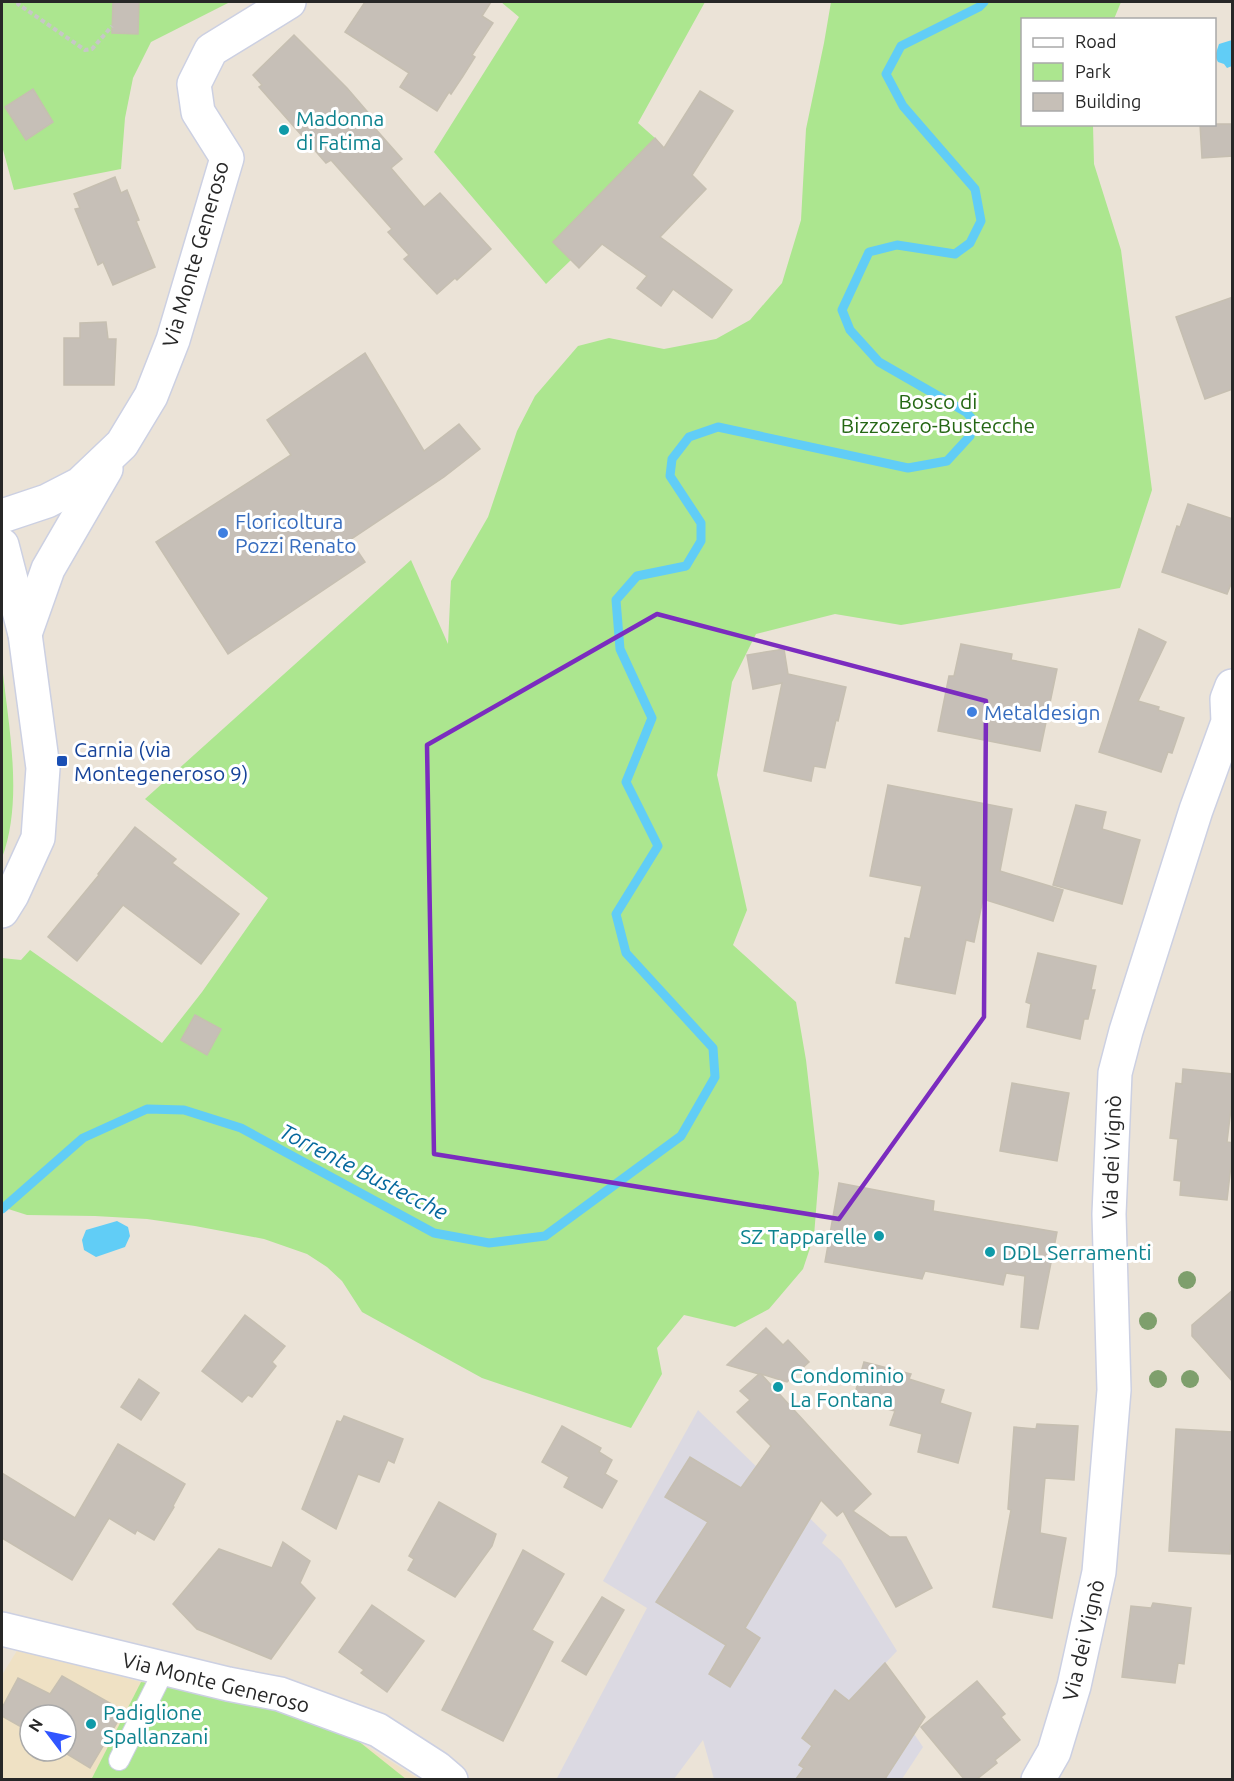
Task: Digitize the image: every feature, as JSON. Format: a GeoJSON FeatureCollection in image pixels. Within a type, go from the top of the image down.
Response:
{"type":"FeatureCollection","features":[{"type":"Feature","properties":{"kind":"street","name":"Via Monte Generoso"},"geometry":{"type":"LineString","coordinates":[[25,634],[48,568],[151,396],[173,340],[227,158],[198,112],[194,84],[211,50],[290,2]]}},
{"type":"Feature","properties":{"kind":"street","name":"Via Monte Generoso"},"geometry":{"type":"LineString","coordinates":[[2,516],[47,501],[80,484],[122,444]]}},
{"type":"Feature","properties":{"kind":"street","name":"Via Monte Generoso"},"geometry":{"type":"LineString","coordinates":[[2,545],[25,634],[43,768],[38,838],[12,895],[2,911]]}},
{"type":"Feature","properties":{"kind":"street","name":"Via dei Vignò"},"geometry":{"type":"LineString","coordinates":[[1038,1779],[1054,1752],[1074,1686],[1099,1572],[1114,1390],[1108,1214],[1114,1073],[1196,810],[1228,722],[1227,699],[1233,686]]}},
{"type":"Feature","properties":{"kind":"street","name":"Via Monte Generoso"},"geometry":{"type":"LineString","coordinates":[[2,1629],[228,1684],[280,1694],[378,1730],[451,1779]]}},
{"type":"Feature","properties":{"kind":"lane"},"geometry":{"type":"LineString","coordinates":[[119,1760],[165,1668]]}},
{"type":"Feature","properties":{"kind":"path"},"geometry":{"type":"LineString","coordinates":[[19,2],[18,4],[85,50],[92,49],[112,26]]}},
{"type":"Feature","properties":{"kind":"highlighted area"},"geometry":{"type":"Polygon","coordinates":[[[657,614],[986,701],[984,1017],[839,1219],[434,1154],[427,745],[657,614]]]}},
{"type":"Feature","properties":{"kind":"shaded area"},"geometry":{"type":"Polygon","coordinates":[[[698,1410],[827,1535],[822,1543],[841,1560],[897,1651],[874,1675],[923,1747],[902,1779],[714,1779],[703,1740],[674,1779],[556,1780],[647,1608],[603,1581],[698,1410]]]}},
{"type":"Feature","properties":{"kind":"shaded area"},"geometry":{"type":"Polygon","coordinates":[[[18,1649],[141,1682],[159,1680],[355,1739],[419,1779],[2,1780],[2,1675],[18,1649]]]}},
{"type":"Feature","properties":{"kind":"green space"},"geometry":{"type":"Polygon","coordinates":[[[2,2],[230,2],[151,42],[133,78],[125,118],[121,169],[14,190],[2,146],[2,2]]]}},
{"type":"Feature","properties":{"kind":"green space"},"geometry":{"type":"Polygon","coordinates":[[[501,2],[705,2],[638,123],[655,138],[553,242],[571,260],[546,284],[434,152],[519,17],[501,2]]]}},
{"type":"Feature","properties":{"kind":"green space","name":"Bosco di Bizzozero-Bustecche"},"geometry":{"type":"Polygon","coordinates":[[[831,2],[1121,2],[1114,18],[1021,18],[1021,126],[1093,126],[1094,164],[1121,250],[1152,490],[1120,588],[901,625],[835,614],[756,634],[732,682],[717,775],[747,910],[733,945],[796,1002],[806,1060],[819,1173],[814,1236],[803,1269],[769,1309],[735,1327],[684,1315],[657,1348],[662,1374],[631,1428],[482,1378],[362,1312],[342,1281],[327,1267],[307,1254],[264,1239],[195,1226],[147,1219],[27,1215],[2,1207],[2,958],[21,960],[30,950],[162,1043],[202,992],[268,898],[145,799],[411,560],[448,644],[451,581],[488,517],[517,431],[535,396],[578,346],[609,338],[664,349],[716,339],[750,320],[782,283],[801,220],[806,129],[831,2]]]}},
{"type":"Feature","properties":{"kind":"green space"},"geometry":{"type":"Polygon","coordinates":[[[2,664],[13,787],[9,835],[2,858],[2,664]]]}},
{"type":"Feature","properties":{"kind":"green space"},"geometry":{"type":"Polygon","coordinates":[[[141,1682],[193,1689],[279,1710],[352,1736],[406,1779],[91,1780],[141,1682]]]}},
{"type":"Feature","properties":{"kind":"water"},"geometry":{"type":"Polygon","coordinates":[[[1232,40],[1232,66],[1227,68],[1218,62],[1216,53],[1219,44],[1232,40]]]}},
{"type":"Feature","properties":{"kind":"water"},"geometry":{"type":"Polygon","coordinates":[[[117,1221],[128,1227],[130,1236],[125,1247],[96,1257],[84,1250],[82,1240],[86,1230],[117,1221]]]}},
{"type":"Feature","properties":{"kind":"building"},"geometry":{"type":"Polygon","coordinates":[[[113,2],[139,2],[138,34],[112,33],[113,2]]]}},
{"type":"Feature","properties":{"kind":"building"},"geometry":{"type":"Polygon","coordinates":[[[365,2],[491,2],[482,16],[493,23],[472,55],[475,57],[463,76],[437,111],[400,87],[409,73],[345,32],[365,2]]]}},
{"type":"Feature","properties":{"kind":"building"},"geometry":{"type":"Polygon","coordinates":[[[294,35],[347,88],[377,123],[373,126],[402,159],[391,168],[424,207],[440,193],[491,249],[457,280],[455,278],[437,294],[404,259],[409,255],[388,232],[392,229],[331,160],[326,163],[259,87],[262,85],[253,75],[294,35]]]}},
{"type":"Feature","properties":{"kind":"building"},"geometry":{"type":"Polygon","coordinates":[[[33,89],[53,122],[26,140],[5,107],[33,89]]]}},
{"type":"Feature","properties":{"kind":"building"},"geometry":{"type":"Polygon","coordinates":[[[700,91],[733,111],[692,175],[706,189],[660,237],[732,290],[712,318],[673,289],[661,306],[637,288],[647,276],[602,244],[579,268],[553,242],[655,138],[664,148],[700,91]]]}},
{"type":"Feature","properties":{"kind":"building"},"geometry":{"type":"Polygon","coordinates":[[[1233,124],[1233,156],[1202,158],[1200,126],[1233,124]]]}},
{"type":"Feature","properties":{"kind":"building"},"geometry":{"type":"Polygon","coordinates":[[[115,177],[121,193],[127,190],[139,220],[136,221],[155,267],[113,285],[103,262],[98,265],[75,209],[80,208],[74,194],[115,177]]]}},
{"type":"Feature","properties":{"kind":"building"},"geometry":{"type":"Polygon","coordinates":[[[1233,297],[1233,389],[1205,399],[1176,317],[1233,297]]]}},
{"type":"Feature","properties":{"kind":"building"},"geometry":{"type":"Polygon","coordinates":[[[106,322],[108,339],[116,339],[114,385],[64,385],[64,338],[80,338],[80,323],[106,322]]]}},
{"type":"Feature","properties":{"kind":"building"},"geometry":{"type":"Polygon","coordinates":[[[365,353],[424,451],[459,424],[480,449],[444,477],[350,540],[365,562],[228,654],[156,542],[291,455],[267,420],[365,353]]]}},
{"type":"Feature","properties":{"kind":"building"},"geometry":{"type":"Polygon","coordinates":[[[1188,504],[1233,519],[1233,579],[1227,594],[1162,572],[1177,526],[1180,527],[1188,504]]]}},
{"type":"Feature","properties":{"kind":"building"},"geometry":{"type":"Polygon","coordinates":[[[1139,629],[1166,642],[1138,701],[1184,718],[1172,753],[1168,752],[1161,772],[1099,752],[1139,629]]]}},
{"type":"Feature","properties":{"kind":"building"},"geometry":{"type":"Polygon","coordinates":[[[961,644],[1012,654],[1011,660],[1057,669],[1040,751],[938,731],[949,676],[954,676],[961,644]]]}},
{"type":"Feature","properties":{"kind":"building"},"geometry":{"type":"Polygon","coordinates":[[[784,649],[788,674],[846,687],[825,768],[814,766],[811,781],[764,771],[782,683],[753,689],[747,655],[784,649]]]}},
{"type":"Feature","properties":{"kind":"building"},"geometry":{"type":"Polygon","coordinates":[[[888,785],[1012,809],[1000,871],[1063,890],[1053,921],[983,899],[974,942],[966,940],[955,994],[896,983],[905,938],[910,939],[922,886],[870,876],[888,785]]]}},
{"type":"Feature","properties":{"kind":"building"},"geometry":{"type":"Polygon","coordinates":[[[1076,805],[1106,812],[1102,829],[1140,840],[1122,904],[1053,885],[1076,805]]]}},
{"type":"Feature","properties":{"kind":"building"},"geometry":{"type":"Polygon","coordinates":[[[135,827],[176,859],[172,863],[239,914],[201,964],[123,905],[77,961],[48,937],[135,827]]]}},
{"type":"Feature","properties":{"kind":"building"},"geometry":{"type":"Polygon","coordinates":[[[1038,953],[1096,966],[1091,990],[1095,990],[1088,1019],[1084,1019],[1080,1039],[1027,1027],[1031,1004],[1026,1002],[1038,953]]]}},
{"type":"Feature","properties":{"kind":"building"},"geometry":{"type":"Polygon","coordinates":[[[195,1015],[221,1029],[207,1055],[181,1040],[195,1015]]]}},
{"type":"Feature","properties":{"kind":"building"},"geometry":{"type":"Polygon","coordinates":[[[1183,1069],[1233,1074],[1227,1142],[1233,1143],[1233,1148],[1227,1200],[1180,1195],[1181,1181],[1174,1180],[1178,1139],[1170,1138],[1176,1083],[1182,1084],[1183,1069]]]}},
{"type":"Feature","properties":{"kind":"building"},"geometry":{"type":"Polygon","coordinates":[[[1012,1083],[1069,1093],[1057,1161],[1000,1151],[1012,1083]]]}},
{"type":"Feature","properties":{"kind":"building"},"geometry":{"type":"Polygon","coordinates":[[[839,1183],[934,1201],[933,1211],[1057,1232],[1038,1329],[1021,1327],[1025,1276],[1006,1273],[1003,1285],[925,1271],[922,1279],[825,1262],[839,1183]]]}},
{"type":"Feature","properties":{"kind":"building"},"geometry":{"type":"Polygon","coordinates":[[[1233,1290],[1233,1382],[1192,1336],[1192,1325],[1233,1290]]]}},
{"type":"Feature","properties":{"kind":"building"},"geometry":{"type":"Polygon","coordinates":[[[245,1315],[285,1346],[272,1362],[276,1366],[252,1397],[248,1395],[242,1402],[202,1371],[245,1315]]]}},
{"type":"Feature","properties":{"kind":"building"},"geometry":{"type":"Polygon","coordinates":[[[766,1328],[783,1345],[788,1340],[809,1362],[787,1382],[761,1374],[871,1494],[853,1511],[890,1537],[906,1537],[932,1588],[896,1607],[843,1511],[837,1516],[821,1500],[745,1628],[760,1638],[730,1687],[709,1674],[726,1645],[656,1602],[708,1522],[665,1497],[690,1457],[741,1488],[771,1446],[737,1412],[750,1400],[740,1391],[759,1374],[727,1365],[766,1328]]]}},
{"type":"Feature","properties":{"kind":"building"},"geometry":{"type":"Polygon","coordinates":[[[864,1362],[911,1374],[909,1379],[944,1390],[940,1403],[971,1413],[958,1463],[918,1452],[922,1434],[890,1425],[895,1411],[853,1400],[864,1362]]]}},
{"type":"Feature","properties":{"kind":"building"},"geometry":{"type":"Polygon","coordinates":[[[139,1379],[159,1393],[141,1420],[121,1407],[139,1379]]]}},
{"type":"Feature","properties":{"kind":"building"},"geometry":{"type":"Polygon","coordinates":[[[344,1416],[403,1439],[394,1463],[388,1460],[379,1482],[358,1474],[336,1529],[302,1509],[337,1421],[341,1422],[344,1416]]]}},
{"type":"Feature","properties":{"kind":"building"},"geometry":{"type":"Polygon","coordinates":[[[1037,1424],[1078,1426],[1074,1480],[1045,1478],[1040,1533],[1066,1538],[1052,1618],[993,1607],[1011,1510],[1008,1509],[1014,1427],[1036,1429],[1037,1424]]]}},
{"type":"Feature","properties":{"kind":"building"},"geometry":{"type":"Polygon","coordinates":[[[562,1426],[601,1448],[599,1452],[612,1460],[605,1474],[617,1481],[602,1508],[564,1487],[569,1477],[542,1462],[562,1426]]]}},
{"type":"Feature","properties":{"kind":"building"},"geometry":{"type":"Polygon","coordinates":[[[1176,1429],[1233,1432],[1233,1510],[1230,1554],[1169,1551],[1176,1429]]]}},
{"type":"Feature","properties":{"kind":"building"},"geometry":{"type":"Polygon","coordinates":[[[118,1444],[185,1484],[154,1540],[137,1530],[135,1534],[109,1518],[72,1580],[2,1538],[2,1473],[75,1518],[118,1444]]]}},
{"type":"Feature","properties":{"kind":"building"},"geometry":{"type":"Polygon","coordinates":[[[439,1502],[496,1534],[492,1546],[455,1597],[408,1570],[414,1559],[409,1556],[439,1502]]]}},
{"type":"Feature","properties":{"kind":"building"},"geometry":{"type":"Polygon","coordinates":[[[283,1542],[310,1561],[300,1583],[315,1598],[271,1659],[197,1629],[173,1604],[219,1549],[272,1568],[283,1542]]]}},
{"type":"Feature","properties":{"kind":"building"},"geometry":{"type":"Polygon","coordinates":[[[523,1550],[564,1574],[532,1630],[553,1642],[503,1741],[442,1710],[523,1550]]]}},
{"type":"Feature","properties":{"kind":"building"},"geometry":{"type":"Polygon","coordinates":[[[602,1597],[624,1610],[586,1675],[562,1661],[602,1597]]]}},
{"type":"Feature","properties":{"kind":"building"},"geometry":{"type":"Polygon","coordinates":[[[1153,1603],[1191,1608],[1184,1664],[1178,1663],[1175,1683],[1122,1677],[1131,1606],[1151,1608],[1153,1603]]]}},
{"type":"Feature","properties":{"kind":"building"},"geometry":{"type":"Polygon","coordinates":[[[372,1605],[424,1641],[387,1692],[361,1673],[364,1670],[339,1652],[372,1605]]]}},
{"type":"Feature","properties":{"kind":"building"},"geometry":{"type":"Polygon","coordinates":[[[885,1663],[925,1717],[885,1779],[796,1779],[804,1768],[799,1765],[812,1746],[802,1738],[835,1690],[849,1701],[885,1663]]]}},
{"type":"Feature","properties":{"kind":"building","name":"Padiglione Spallanzani"},"geometry":{"type":"Polygon","coordinates":[[[62,1676],[124,1711],[90,1768],[78,1761],[78,1703],[18,1703],[18,1725],[2,1716],[2,1708],[18,1678],[50,1694],[62,1676]]]}},
{"type":"Feature","properties":{"kind":"building"},"geometry":{"type":"Polygon","coordinates":[[[977,1681],[1005,1714],[1001,1717],[1020,1740],[995,1760],[997,1763],[977,1779],[964,1779],[921,1727],[977,1681]]]}},
{"type":"Feature","properties":{"kind":"waterway","name":"Torrente Bustecche"},"geometry":{"type":"LineString","coordinates":[[2,1209],[83,1138],[147,1109],[184,1110],[241,1128],[434,1233],[489,1243],[545,1236],[681,1136],[715,1077],[713,1048],[626,953],[616,914],[658,846],[626,782],[652,718],[620,649],[616,600],[637,576],[686,566],[701,541],[701,523],[670,476],[672,459],[689,437],[718,427],[908,468],[947,461],[970,436],[974,421],[966,412],[879,362],[850,330],[842,310],[869,252],[897,245],[955,254],[970,243],[981,221],[975,189],[903,106],[886,74],[901,46],[979,7],[984,2]]}},
{"type":"Feature","properties":{"kind":"place","name":"Madonna di Fatima"},"geometry":{"type":"Point","coordinates":[284,130]}},
{"type":"Feature","properties":{"kind":"place","name":"Floricoltura Pozzi Renato"},"geometry":{"type":"Point","coordinates":[223,533]}},
{"type":"Feature","properties":{"kind":"place","name":"Metaldesign"},"geometry":{"type":"Point","coordinates":[972,712]}},
{"type":"Feature","properties":{"kind":"place","name":"Carnia (via Montegeneroso 9)"},"geometry":{"type":"Point","coordinates":[62,761]}},
{"type":"Feature","properties":{"kind":"place","name":"SZ Tapparelle"},"geometry":{"type":"Point","coordinates":[879,1236]}},
{"type":"Feature","properties":{"kind":"place","name":"DDL Serramenti"},"geometry":{"type":"Point","coordinates":[990,1252]}},
{"type":"Feature","properties":{"kind":"place","name":"Condominio La Fontana"},"geometry":{"type":"Point","coordinates":[778,1387]}},
{"type":"Feature","properties":{"kind":"place","name":"Padiglione Spallanzani"},"geometry":{"type":"Point","coordinates":[91,1724]}}]}
